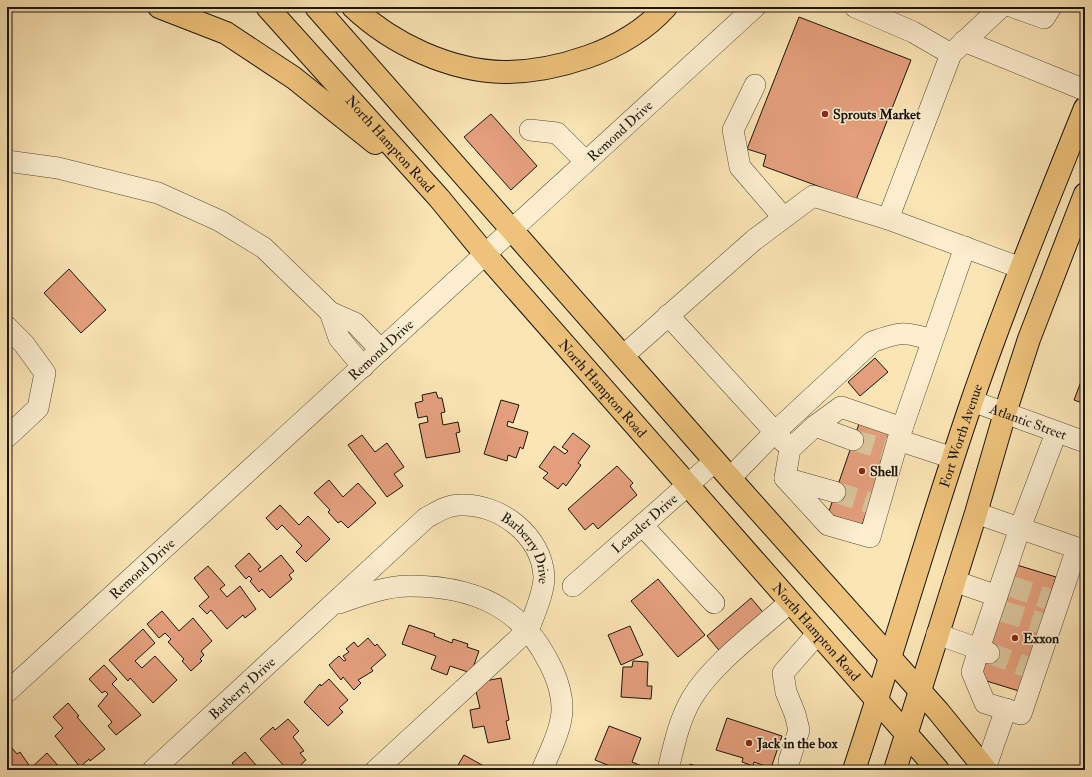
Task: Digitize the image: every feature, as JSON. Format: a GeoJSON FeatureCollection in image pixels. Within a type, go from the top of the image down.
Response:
{"type":"FeatureCollection","features":[{"type":"Feature","properties":{"kind":"main road"},"geometry":{"type":"LineString","coordinates":[[159,7],[226,33],[294,78],[369,137],[439,198]]}},
{"type":"Feature","properties":{"kind":"main road","name":"North Hampton Road"},"geometry":{"type":"LineString","coordinates":[[268,7],[439,198],[485,254],[938,770]]}},
{"type":"Feature","properties":{"kind":"main road"},"geometry":{"type":"LineString","coordinates":[[316,7],[986,769]]}},
{"type":"Feature","properties":{"kind":"main road"},"geometry":{"type":"LineString","coordinates":[[353,7],[366,19],[409,47],[470,67],[503,72],[537,69],[572,62],[609,50],[641,30],[666,7]]}},
{"type":"Feature","properties":{"kind":"main road","name":"Fort Worth Avenue"},"geometry":{"type":"LineString","coordinates":[[854,770],[972,401],[1021,268],[1085,108]]}},
{"type":"Feature","properties":{"kind":"main road"},"geometry":{"type":"LineString","coordinates":[[895,770],[976,514],[1005,413],[1029,339],[1085,194]]}},
{"type":"Feature","properties":{"kind":"main road"},"geometry":{"type":"LineString","coordinates":[[1021,268],[1051,280]]}},
{"type":"Feature","properties":{"kind":"street","name":"Remond Drive"},"geometry":{"type":"LineString","coordinates":[[7,692],[754,7]]}},
{"type":"Feature","properties":{"kind":"street"},"geometry":{"type":"LineString","coordinates":[[856,7],[913,32],[957,48],[1085,90]]}},
{"type":"Feature","properties":{"kind":"street"},"geometry":{"type":"LineString","coordinates":[[888,219],[957,48],[1001,7]]}},
{"type":"Feature","properties":{"kind":"street"},"geometry":{"type":"LineString","coordinates":[[1013,7],[1044,18],[1051,7]]}},
{"type":"Feature","properties":{"kind":"street"},"geometry":{"type":"LineString","coordinates":[[755,85],[733,130],[740,167],[783,217]]}},
{"type":"Feature","properties":{"kind":"street"},"geometry":{"type":"LineString","coordinates":[[530,130],[557,133],[586,162]]}},
{"type":"Feature","properties":{"kind":"street"},"geometry":{"type":"LineString","coordinates":[[7,161],[58,168],[158,193],[220,222],[264,248],[330,312],[355,323],[381,350]]}},
{"type":"Feature","properties":{"kind":"street"},"geometry":{"type":"LineString","coordinates":[[623,356],[754,240],[813,196],[888,219],[1021,268]]}},
{"type":"Feature","properties":{"kind":"street"},"geometry":{"type":"LineString","coordinates":[[785,478],[828,524],[870,537],[875,504],[964,247]]}},
{"type":"Feature","properties":{"kind":"street"},"geometry":{"type":"LineString","coordinates":[[330,312],[339,338],[363,367]]}},
{"type":"Feature","properties":{"kind":"street"},"geometry":{"type":"LineString","coordinates":[[668,315],[790,449]]}},
{"type":"Feature","properties":{"kind":"street"},"geometry":{"type":"LineString","coordinates":[[7,327],[24,344],[46,373],[38,408],[7,437]]}},
{"type":"Feature","properties":{"kind":"street"},"geometry":{"type":"LineString","coordinates":[[730,478],[775,432],[872,342],[889,336],[908,333],[932,340]]}},
{"type":"Feature","properties":{"kind":"street","name":"Atlantic Street"},"geometry":{"type":"LineString","coordinates":[[972,401],[1056,433],[1085,442]]}},
{"type":"Feature","properties":{"kind":"street"},"geometry":{"type":"LineString","coordinates":[[785,478],[790,449],[815,426],[841,407],[896,442],[953,458]]}},
{"type":"Feature","properties":{"kind":"street"},"geometry":{"type":"LineString","coordinates":[[815,426],[853,440]]}},
{"type":"Feature","properties":{"kind":"street"},"geometry":{"type":"LineString","coordinates":[[976,514],[1020,528],[1077,548],[1054,601],[1031,668],[1021,714],[985,703],[972,672],[984,651],[1020,528],[1056,433]]}},
{"type":"Feature","properties":{"kind":"street","name":"Leander Drive"},"geometry":{"type":"LineString","coordinates":[[572,586],[715,461]]}},
{"type":"Feature","properties":{"kind":"street"},"geometry":{"type":"LineString","coordinates":[[785,478],[835,492]]}},
{"type":"Feature","properties":{"kind":"street","name":"Barberry Drive"},"geometry":{"type":"LineString","coordinates":[[153,770],[426,518],[445,508],[459,505],[481,506],[504,515],[518,526],[532,541],[541,559],[544,577],[529,629],[514,616],[480,597],[437,588],[409,586],[383,590],[364,594],[332,606]]}},
{"type":"Feature","properties":{"kind":"street"},"geometry":{"type":"LineString","coordinates":[[642,525],[714,603]]}},
{"type":"Feature","properties":{"kind":"street"},"geometry":{"type":"LineString","coordinates":[[954,581],[1001,597]]}},
{"type":"Feature","properties":{"kind":"street"},"geometry":{"type":"LineString","coordinates":[[668,770],[682,718],[692,697],[713,671],[790,602]]}},
{"type":"Feature","properties":{"kind":"street"},"geometry":{"type":"LineString","coordinates":[[376,770],[529,629],[555,674],[561,698],[562,718],[558,732],[542,770]]}},
{"type":"Feature","properties":{"kind":"street"},"geometry":{"type":"LineString","coordinates":[[789,770],[789,761],[799,730],[795,714],[786,692],[783,673],[818,633]]}},
{"type":"Feature","properties":{"kind":"street"},"geometry":{"type":"LineString","coordinates":[[937,634],[984,651]]}},
{"type":"Feature","properties":{"kind":"street"},"geometry":{"type":"LineString","coordinates":[[986,769],[1006,709]]}},
{"type":"Feature","properties":{"kind":"building","name":"Sprouts Market"},"geometry":{"type":"Polygon","coordinates":[[[799,17],[911,60],[856,200],[763,166],[766,155],[747,149],[799,17]]]}},
{"type":"Feature","properties":{"kind":"building"},"geometry":{"type":"Polygon","coordinates":[[[491,114],[537,166],[511,190],[464,137],[491,114]]]}},
{"type":"Feature","properties":{"kind":"building"},"geometry":{"type":"Polygon","coordinates":[[[69,269],[106,310],[81,333],[44,293],[69,269]]]}},
{"type":"Feature","properties":{"kind":"building"},"geometry":{"type":"Polygon","coordinates":[[[875,358],[888,372],[860,396],[848,382],[875,358]]]}},
{"type":"Feature","properties":{"kind":"building"},"geometry":{"type":"Polygon","coordinates":[[[1085,371],[1085,404],[1074,400],[1085,371]]]}},
{"type":"Feature","properties":{"kind":"building"},"geometry":{"type":"Polygon","coordinates":[[[436,392],[438,398],[442,398],[445,412],[441,413],[443,425],[458,422],[460,432],[456,433],[460,452],[426,458],[419,424],[428,422],[427,416],[418,418],[415,403],[423,401],[422,395],[436,392]]]}},
{"type":"Feature","properties":{"kind":"building"},"geometry":{"type":"Polygon","coordinates":[[[501,400],[519,405],[513,423],[508,421],[507,426],[528,432],[523,449],[520,447],[516,458],[508,455],[507,461],[484,454],[501,400]]]}},
{"type":"Feature","properties":{"kind":"building","name":"Shell"},"geometry":{"type":"Polygon","coordinates":[[[861,418],[895,430],[862,525],[828,514],[861,418]]]}},
{"type":"Feature","properties":{"kind":"building"},"geometry":{"type":"Polygon","coordinates":[[[573,433],[590,446],[578,463],[581,465],[566,486],[563,483],[558,489],[543,478],[548,473],[539,467],[554,446],[565,454],[568,451],[562,447],[573,433]]]}},
{"type":"Feature","properties":{"kind":"building"},"geometry":{"type":"Polygon","coordinates":[[[362,435],[375,452],[387,443],[404,467],[394,474],[403,486],[387,497],[348,445],[362,435]]]}},
{"type":"Feature","properties":{"kind":"building"},"geometry":{"type":"Polygon","coordinates":[[[617,466],[633,483],[630,486],[637,495],[598,529],[593,523],[585,530],[568,509],[617,466]]]}},
{"type":"Feature","properties":{"kind":"building"},"geometry":{"type":"Polygon","coordinates":[[[329,480],[343,497],[358,483],[376,503],[348,528],[341,521],[338,523],[328,512],[330,510],[314,493],[329,480]]]}},
{"type":"Feature","properties":{"kind":"building"},"geometry":{"type":"Polygon","coordinates":[[[280,505],[299,525],[308,516],[330,539],[306,562],[296,552],[302,546],[282,525],[277,530],[266,518],[280,505]]]}},
{"type":"Feature","properties":{"kind":"building"},"geometry":{"type":"Polygon","coordinates":[[[249,553],[261,567],[258,569],[260,572],[281,555],[294,571],[289,575],[292,579],[270,598],[262,589],[259,592],[250,581],[252,579],[249,576],[246,579],[235,566],[249,553]]]}},
{"type":"Feature","properties":{"kind":"building","name":"Exxon"},"geometry":{"type":"Polygon","coordinates":[[[1017,565],[1056,577],[1019,691],[980,679],[1017,565]]]}},
{"type":"Feature","properties":{"kind":"building"},"geometry":{"type":"Polygon","coordinates":[[[208,566],[225,585],[220,589],[227,597],[240,586],[256,609],[245,618],[243,615],[227,629],[211,610],[207,614],[199,606],[209,597],[194,578],[208,566]]]}},
{"type":"Feature","properties":{"kind":"building"},"geometry":{"type":"Polygon","coordinates":[[[658,579],[705,635],[678,657],[631,601],[658,579]]]}},
{"type":"Feature","properties":{"kind":"building"},"geometry":{"type":"Polygon","coordinates":[[[751,598],[767,617],[723,655],[707,636],[751,598]]]}},
{"type":"Feature","properties":{"kind":"building"},"geometry":{"type":"Polygon","coordinates":[[[162,611],[179,631],[193,618],[212,641],[201,651],[204,655],[200,659],[202,661],[191,671],[182,661],[184,659],[168,642],[171,639],[165,633],[159,638],[147,624],[162,611]]]}},
{"type":"Feature","properties":{"kind":"building"},"geometry":{"type":"Polygon","coordinates":[[[409,625],[435,634],[434,636],[452,643],[453,639],[468,644],[467,647],[479,651],[471,673],[450,666],[447,675],[431,669],[436,656],[402,644],[409,625]]]}},
{"type":"Feature","properties":{"kind":"building"},"geometry":{"type":"Polygon","coordinates":[[[630,626],[643,655],[621,665],[608,635],[630,626]]]}},
{"type":"Feature","properties":{"kind":"building"},"geometry":{"type":"Polygon","coordinates":[[[143,629],[155,643],[135,661],[142,668],[155,656],[177,680],[153,703],[130,678],[128,681],[109,660],[143,629]]]}},
{"type":"Feature","properties":{"kind":"building"},"geometry":{"type":"Polygon","coordinates":[[[368,638],[375,646],[377,644],[386,655],[371,668],[373,671],[358,680],[361,683],[354,690],[343,677],[341,680],[329,665],[339,656],[344,661],[346,660],[343,656],[349,652],[346,649],[354,642],[358,647],[368,638]]]}},
{"type":"Feature","properties":{"kind":"building"},"geometry":{"type":"Polygon","coordinates":[[[633,661],[648,662],[647,686],[652,686],[651,699],[621,697],[623,667],[632,667],[633,661]]]}},
{"type":"Feature","properties":{"kind":"building"},"geometry":{"type":"Polygon","coordinates":[[[104,665],[117,679],[112,684],[141,715],[116,735],[108,726],[112,722],[98,706],[108,694],[105,691],[102,693],[89,679],[104,665]]]}},
{"type":"Feature","properties":{"kind":"building"},"geometry":{"type":"Polygon","coordinates":[[[501,678],[509,720],[506,721],[510,739],[488,743],[484,726],[473,728],[470,710],[480,708],[474,683],[501,678]]]}},
{"type":"Feature","properties":{"kind":"building"},"geometry":{"type":"Polygon","coordinates":[[[329,679],[348,700],[339,708],[343,712],[328,726],[304,702],[320,684],[321,686],[329,679]]]}},
{"type":"Feature","properties":{"kind":"building"},"geometry":{"type":"Polygon","coordinates":[[[68,703],[79,716],[77,717],[105,749],[90,761],[89,759],[80,767],[55,736],[63,728],[53,717],[68,703]]]}},
{"type":"Feature","properties":{"kind":"building","name":"Jack in the box"},"geometry":{"type":"Polygon","coordinates":[[[727,718],[782,736],[771,768],[754,762],[753,766],[742,762],[743,758],[716,750],[727,718]]]}},
{"type":"Feature","properties":{"kind":"building"},"geometry":{"type":"Polygon","coordinates":[[[288,719],[299,731],[293,737],[304,751],[300,753],[306,760],[295,770],[288,765],[285,767],[260,739],[273,727],[275,730],[288,719]]]}},
{"type":"Feature","properties":{"kind":"building"},"geometry":{"type":"Polygon","coordinates":[[[609,726],[641,738],[632,762],[647,768],[646,770],[608,770],[610,766],[595,760],[609,726]]]}},
{"type":"Feature","properties":{"kind":"building"},"geometry":{"type":"Polygon","coordinates":[[[7,742],[17,754],[20,752],[31,768],[47,753],[62,770],[7,770],[7,742]]]}},
{"type":"Feature","properties":{"kind":"building"},"geometry":{"type":"Polygon","coordinates":[[[245,752],[260,770],[231,770],[235,766],[232,763],[245,752]]]}},
{"type":"Feature","properties":{"kind":"building"},"geometry":{"type":"Polygon","coordinates":[[[464,755],[491,770],[455,770],[464,755]]]}},
{"type":"Feature","properties":{"kind":"building"},"geometry":{"type":"Polygon","coordinates":[[[690,764],[709,770],[689,770],[690,764]]]}},
{"type":"Feature","properties":{"kind":"tunnel"},"geometry":{"type":"LineString","coordinates":[[853,440],[888,450]]}},
{"type":"Feature","properties":{"kind":"tunnel"},"geometry":{"type":"LineString","coordinates":[[835,492],[870,503]]}},
{"type":"Feature","properties":{"kind":"tunnel"},"geometry":{"type":"LineString","coordinates":[[1010,586],[1048,599]]}},
{"type":"Feature","properties":{"kind":"tunnel"},"geometry":{"type":"LineString","coordinates":[[1002,611],[1041,623]]}},
{"type":"Feature","properties":{"kind":"tunnel"},"geometry":{"type":"LineString","coordinates":[[989,653],[1027,667]]}},
{"type":"Feature","properties":{"kind":"place","name":"Sprouts Market"},"geometry":{"type":"Point","coordinates":[825,114]}},
{"type":"Feature","properties":{"kind":"place","name":"Shell"},"geometry":{"type":"Point","coordinates":[862,471]}},
{"type":"Feature","properties":{"kind":"place","name":"Exxon"},"geometry":{"type":"Point","coordinates":[1015,638]}},
{"type":"Feature","properties":{"kind":"place","name":"Jack in the box"},"geometry":{"type":"Point","coordinates":[749,743]}}]}
